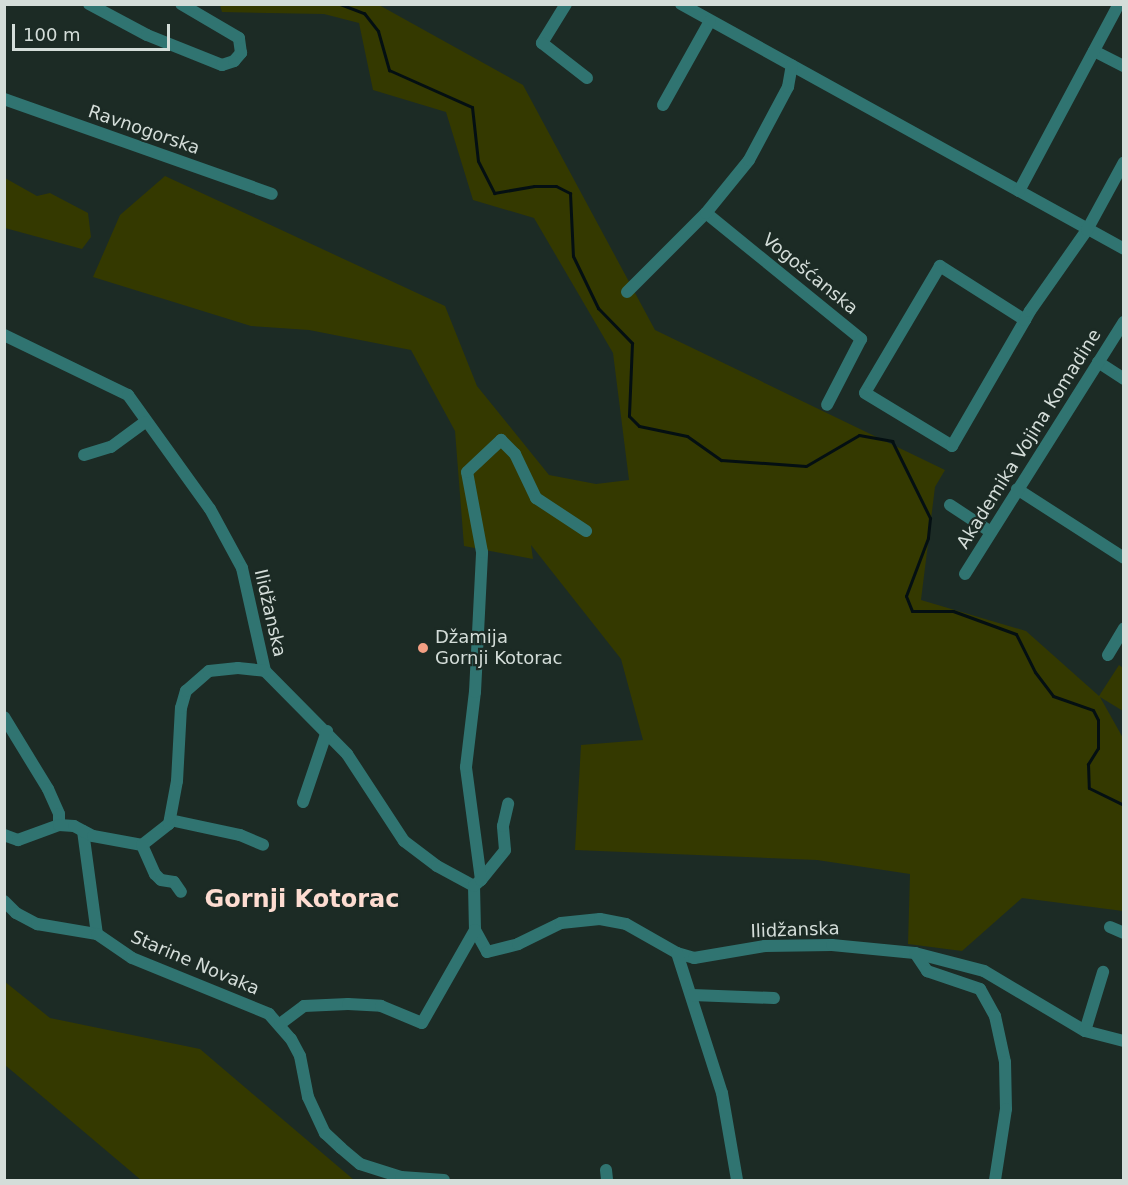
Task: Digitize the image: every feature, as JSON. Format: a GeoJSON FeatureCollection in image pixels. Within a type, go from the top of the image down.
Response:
{"type":"FeatureCollection","features":[{"type":"Feature","properties":{"kind":"street"},"geometry":{"type":"LineString","coordinates":[[89,4],[147,35],[222,65],[234,61],[241,53],[239,38],[181,4]]}},
{"type":"Feature","properties":{"kind":"street"},"geometry":{"type":"LineString","coordinates":[[566,4],[542,43],[587,78]]}},
{"type":"Feature","properties":{"kind":"street"},"geometry":{"type":"LineString","coordinates":[[1019,191],[1119,4]]}},
{"type":"Feature","properties":{"kind":"street"},"geometry":{"type":"LineString","coordinates":[[684,6],[1124,249]]}},
{"type":"Feature","properties":{"kind":"street"},"geometry":{"type":"LineString","coordinates":[[663,105],[710,21]]}},
{"type":"Feature","properties":{"kind":"street"},"geometry":{"type":"LineString","coordinates":[[1094,51],[1124,66]]}},
{"type":"Feature","properties":{"kind":"street"},"geometry":{"type":"LineString","coordinates":[[627,292],[728,189],[768,130],[788,87],[792,65]]}},
{"type":"Feature","properties":{"kind":"street","name":"Ravnogorska"},"geometry":{"type":"LineString","coordinates":[[4,99],[272,194]]}},
{"type":"Feature","properties":{"kind":"street"},"geometry":{"type":"LineString","coordinates":[[1026,320],[939,266],[865,393],[952,446],[1026,320],[1087,230],[1124,162]]}},
{"type":"Feature","properties":{"kind":"street","name":"Vogošćanska"},"geometry":{"type":"LineString","coordinates":[[706,213],[861,339],[827,405]]}},
{"type":"Feature","properties":{"kind":"street","name":"Akademika Vojina Komadine"},"geometry":{"type":"LineString","coordinates":[[964,574],[1124,322]]}},
{"type":"Feature","properties":{"kind":"street","name":"Ilidžanska"},"geometry":{"type":"LineString","coordinates":[[4,335],[114,386],[128,395],[145,422],[210,509],[242,568],[265,671],[347,753],[404,841],[437,866],[477,883]]}},
{"type":"Feature","properties":{"kind":"street"},"geometry":{"type":"LineString","coordinates":[[1098,362],[1124,379]]}},
{"type":"Feature","properties":{"kind":"street"},"geometry":{"type":"LineString","coordinates":[[84,455],[111,447],[145,422]]}},
{"type":"Feature","properties":{"kind":"street"},"geometry":{"type":"LineString","coordinates":[[280,1024],[304,1006],[348,1004],[381,1006],[422,1023],[475,930],[477,883],[466,784],[482,552],[467,472],[501,440],[515,454],[536,498],[586,531]]}},
{"type":"Feature","properties":{"kind":"street"},"geometry":{"type":"LineString","coordinates":[[1017,489],[1124,558]]}},
{"type":"Feature","properties":{"kind":"street"},"geometry":{"type":"LineString","coordinates":[[950,505],[991,532]]}},
{"type":"Feature","properties":{"kind":"street"},"geometry":{"type":"LineString","coordinates":[[1108,655],[1124,628]]}},
{"type":"Feature","properties":{"kind":"street"},"geometry":{"type":"LineString","coordinates":[[142,845],[170,820],[181,708],[186,691],[209,671],[238,668],[265,671]]}},
{"type":"Feature","properties":{"kind":"street"},"geometry":{"type":"LineString","coordinates":[[4,717],[48,789],[59,814],[58,825]]}},
{"type":"Feature","properties":{"kind":"street"},"geometry":{"type":"LineString","coordinates":[[303,802],[327,731]]}},
{"type":"Feature","properties":{"kind":"street"},"geometry":{"type":"LineString","coordinates":[[477,883],[506,850],[503,826],[508,804]]}},
{"type":"Feature","properties":{"kind":"street"},"geometry":{"type":"LineString","coordinates":[[170,820],[240,835],[263,845]]}},
{"type":"Feature","properties":{"kind":"street"},"geometry":{"type":"LineString","coordinates":[[4,835],[18,840],[58,825],[74,826],[83,831],[142,845]]}},
{"type":"Feature","properties":{"kind":"street"},"geometry":{"type":"LineString","coordinates":[[83,831],[97,934]]}},
{"type":"Feature","properties":{"kind":"street"},"geometry":{"type":"LineString","coordinates":[[142,845],[155,874],[161,880],[174,882],[181,892]]}},
{"type":"Feature","properties":{"kind":"street","name":"Starine Novaka"},"geometry":{"type":"LineString","coordinates":[[4,902],[16,913],[37,924],[97,934],[132,958],[231,995],[280,1024],[300,1056],[308,1097],[325,1132],[341,1148],[360,1164],[401,1177],[444,1180]]}},
{"type":"Feature","properties":{"kind":"street","name":"Ilidžanska"},"geometry":{"type":"LineString","coordinates":[[475,930],[487,952],[494,953],[561,922],[600,918],[626,924],[677,953],[694,958],[765,946],[832,945],[915,953],[984,971],[1084,1031],[1124,1041]]}},
{"type":"Feature","properties":{"kind":"street"},"geometry":{"type":"LineString","coordinates":[[1110,927],[1124,933]]}},
{"type":"Feature","properties":{"kind":"street"},"geometry":{"type":"LineString","coordinates":[[677,953],[722,1093],[736,1180]]}},
{"type":"Feature","properties":{"kind":"street"},"geometry":{"type":"LineString","coordinates":[[915,953],[927,971],[980,989],[995,1016],[1005,1062],[1006,1109],[995,1180]]}},
{"type":"Feature","properties":{"kind":"street"},"geometry":{"type":"LineString","coordinates":[[1084,1031],[1103,972]]}},
{"type":"Feature","properties":{"kind":"street"},"geometry":{"type":"LineString","coordinates":[[692,995],[774,998]]}},
{"type":"Feature","properties":{"kind":"green space"},"geometry":{"type":"Polygon","coordinates":[[[220,5],[379,5],[523,85],[655,330],[945,470],[935,487],[921,600],[1026,631],[1099,696],[1119,665],[1123,668],[1123,711],[1100,697],[1123,738],[1123,911],[1022,898],[962,951],[908,944],[910,874],[817,860],[575,850],[581,745],[643,740],[621,659],[531,545],[533,559],[464,546],[455,431],[411,350],[309,330],[251,326],[93,277],[120,215],[165,176],[445,306],[477,386],[549,475],[596,484],[629,480],[613,353],[534,218],[473,200],[446,112],[373,90],[359,23],[324,14],[222,12],[220,5]]]}},
{"type":"Feature","properties":{"kind":"green space"},"geometry":{"type":"Polygon","coordinates":[[[5,178],[37,196],[50,193],[88,213],[91,237],[82,249],[5,228],[5,178]]]}},
{"type":"Feature","properties":{"kind":"green space"},"geometry":{"type":"Polygon","coordinates":[[[4,981],[50,1018],[200,1049],[354,1180],[141,1180],[5,1065],[4,981]]]}},
{"type":"Feature","properties":{"kind":"waterway"},"geometry":{"type":"LineString","coordinates":[[249,4],[285,4]]}},
{"type":"Feature","properties":{"kind":"waterway"},"geometry":{"type":"LineString","coordinates":[[340,4],[364,13],[378,31],[389,70],[472,107],[478,161],[494,193],[534,186],[556,186],[570,193],[573,256],[598,308],[632,343],[629,416],[639,426],[687,436],[721,460],[806,466],[859,435],[892,441],[930,518],[928,538],[906,596],[912,611],[953,611],[1016,634],[1035,672],[1053,696],[1093,710],[1098,720],[1098,748],[1088,764],[1089,788],[1124,805]]}},
{"type":"Feature","properties":{"kind":"place","name":"Džamija Gornji Kotorac"},"geometry":{"type":"Point","coordinates":[423,648]}},
{"type":"Feature","properties":{"kind":"district","name":"Gornji Kotorac"},"geometry":{"type":"Point","coordinates":[302,900]}}]}
